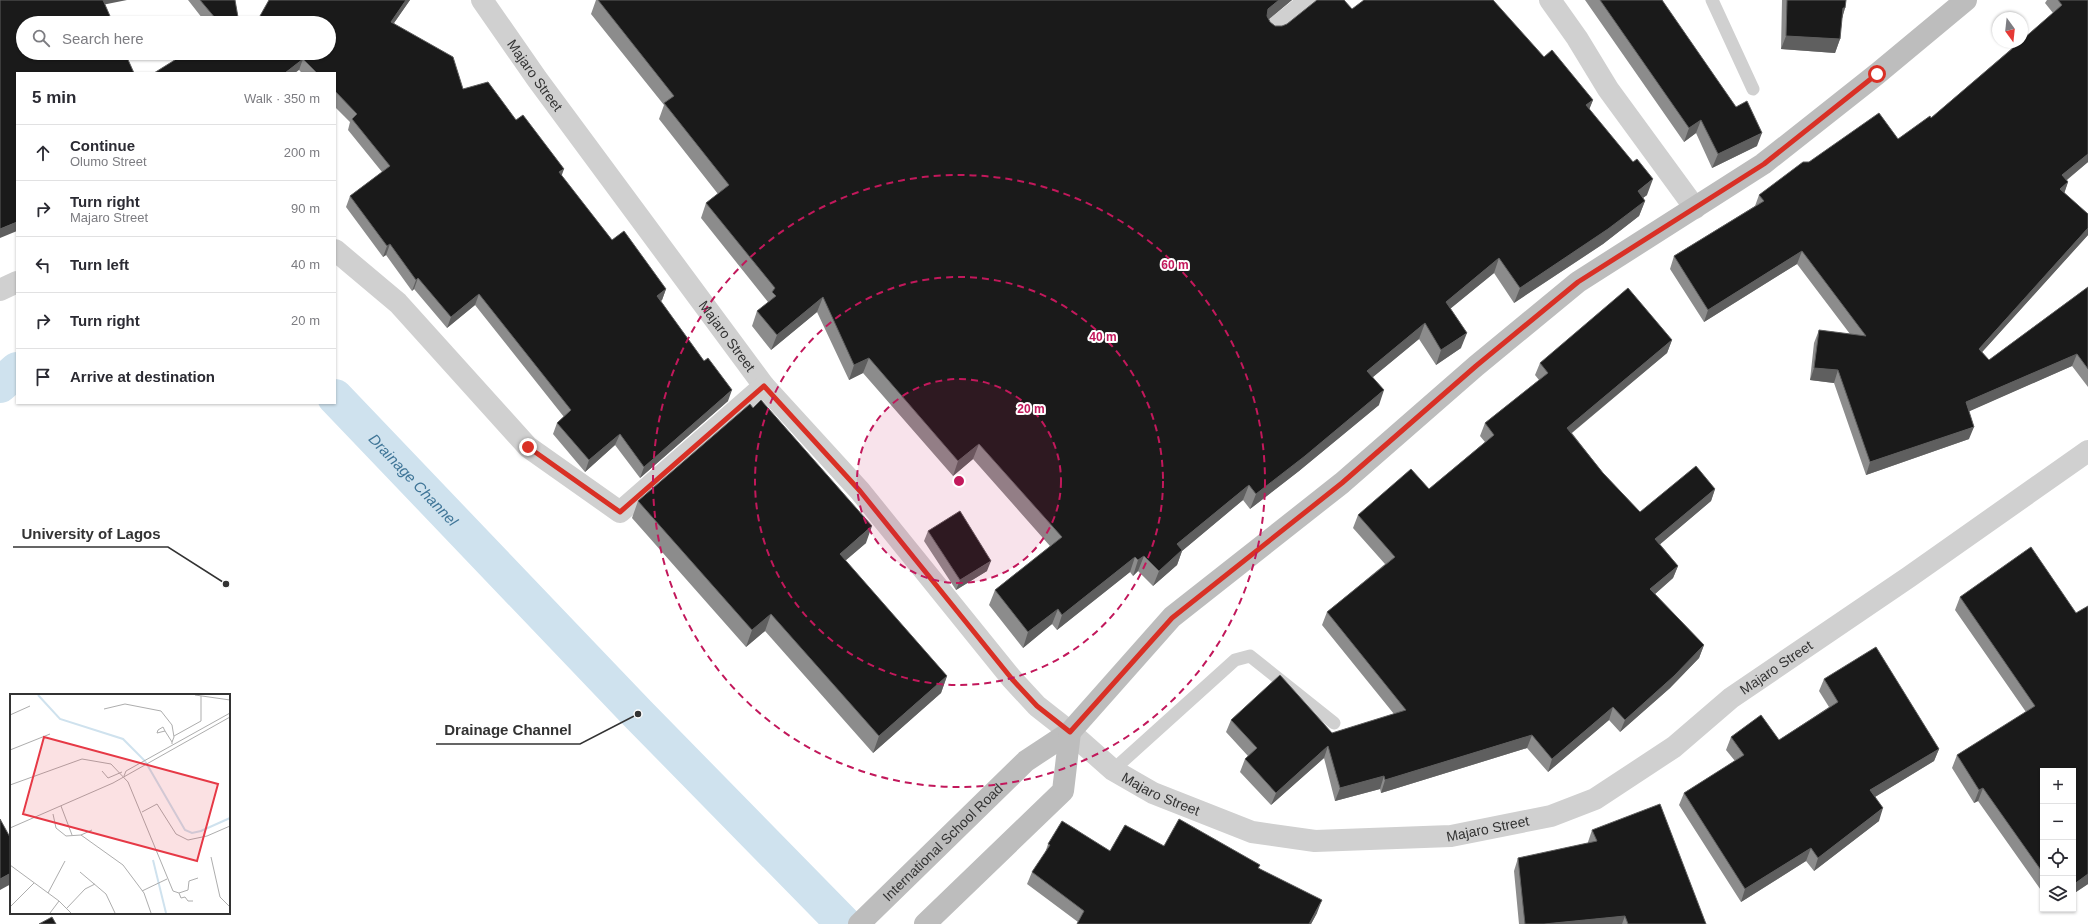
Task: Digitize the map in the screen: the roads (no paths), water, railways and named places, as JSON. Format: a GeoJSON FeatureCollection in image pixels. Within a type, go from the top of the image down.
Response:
{"type":"FeatureCollection","features":[{"type":"Feature","properties":{"kind":"street","name":"Majaro Street"},"geometry":{"type":"LineString","coordinates":[[482,0],[537,79],[764,386],[860,491],[1012,679],[1037,706],[1070,732],[1113,770],[1153,793],[1252,832],[1315,841],[1451,836],[1551,816],[1595,799],[1674,747],[1730,698],[1909,577],[2088,451]]}},
{"type":"Feature","properties":{"kind":"street"},"geometry":{"type":"LineString","coordinates":[[1274,29],[1311,0]]}},
{"type":"Feature","properties":{"kind":"street"},"geometry":{"type":"LineString","coordinates":[[1550,0],[1577,38],[1608,89],[1694,208]]}},
{"type":"Feature","properties":{"kind":"street","name":"International School Road"},"geometry":{"type":"LineString","coordinates":[[859,924],[1026,761],[1070,732],[1172,618],[1342,483],[1476,366],[1578,282],[1764,164],[1877,74],[1966,0]]}},
{"type":"Feature","properties":{"kind":"street"},"geometry":{"type":"LineString","coordinates":[[336,251],[398,303],[528,447],[620,512],[764,386]]}},
{"type":"Feature","properties":{"kind":"street"},"geometry":{"type":"LineString","coordinates":[[0,290],[16,282]]}},
{"type":"Feature","properties":{"kind":"street"},"geometry":{"type":"LineString","coordinates":[[925,924],[1063,791],[1070,732]]}},
{"type":"Feature","properties":{"kind":"lane"},"geometry":{"type":"LineString","coordinates":[[1712,0],[1753,89]]}},
{"type":"Feature","properties":{"kind":"lane"},"geometry":{"type":"LineString","coordinates":[[1113,770],[1235,660],[1250,656],[1334,723]]}},
{"type":"Feature","properties":{"kind":"waterway","name":"Drainage Channel"},"geometry":{"type":"LineString","coordinates":[[0,385],[16,371]]}},
{"type":"Feature","properties":{"kind":"waterway","name":"Drainage Channel"},"geometry":{"type":"LineString","coordinates":[[336,398],[638,714],[844,924]]}},
{"type":"Feature","properties":{"kind":"place","name":"University of Lagos"},"geometry":{"type":"Point","coordinates":[226,584]}},
{"type":"Feature","properties":{"kind":"place","name":"Drainage Channel"},"geometry":{"type":"Point","coordinates":[638,714]}}]}
